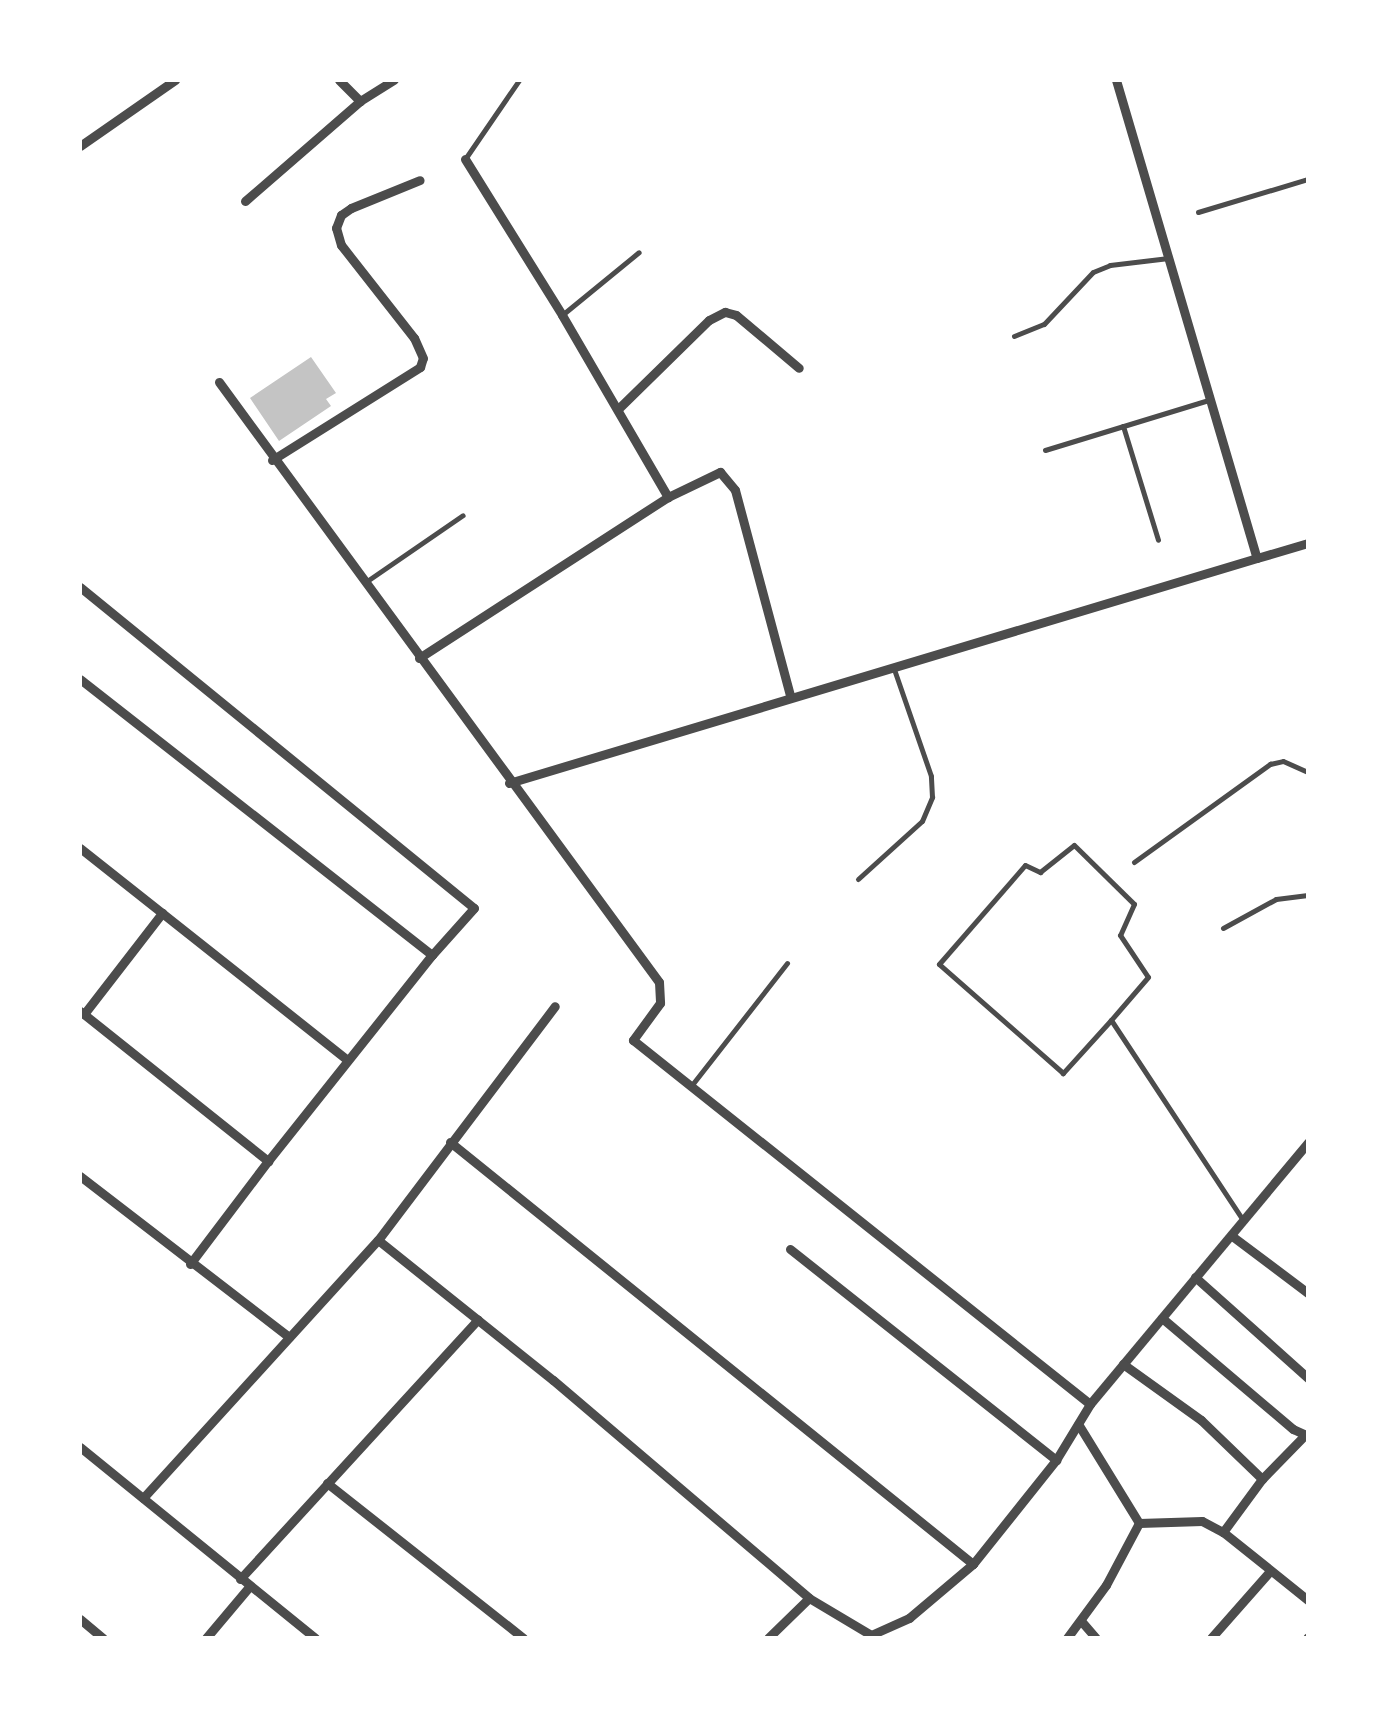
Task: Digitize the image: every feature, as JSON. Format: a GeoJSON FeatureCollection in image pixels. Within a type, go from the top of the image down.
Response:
{"type":"FeatureCollection","features":[{"type":"Feature","properties":{"kind":"street"},"geometry":{"type":"LineString","coordinates":[[80,146],[175,80]]}},
{"type":"Feature","properties":{"kind":"street"},"geometry":{"type":"LineString","coordinates":[[339,80],[360,101]]}},
{"type":"Feature","properties":{"kind":"street"},"geometry":{"type":"LineString","coordinates":[[245,201],[360,101],[394,80]]}},
{"type":"Feature","properties":{"kind":"street"},"geometry":{"type":"LineString","coordinates":[[1116,80],[1257,558]]}},
{"type":"Feature","properties":{"kind":"street"},"geometry":{"type":"LineString","coordinates":[[465,159],[562,314],[668,497]]}},
{"type":"Feature","properties":{"kind":"street"},"geometry":{"type":"LineString","coordinates":[[272,460],[420,367],[424,358],[414,338],[341,244],[336,228],[341,215],[351,208],[420,180]]}},
{"type":"Feature","properties":{"kind":"street"},"geometry":{"type":"LineString","coordinates":[[618,409],[709,320],[725,312],[736,315],[799,368]]}},
{"type":"Feature","properties":{"kind":"street"},"geometry":{"type":"LineString","coordinates":[[219,382],[272,460],[659,982],[660,1003],[633,1040],[1090,1404]]}},
{"type":"Feature","properties":{"kind":"street"},"geometry":{"type":"LineString","coordinates":[[419,658],[668,497],[720,472],[729,478],[790,695]]}},
{"type":"Feature","properties":{"kind":"street"},"geometry":{"type":"LineString","coordinates":[[510,783],[790,695],[1308,543]]}},
{"type":"Feature","properties":{"kind":"street"},"geometry":{"type":"LineString","coordinates":[[80,587],[474,908],[346,1059],[190,1264]]}},
{"type":"Feature","properties":{"kind":"street"},"geometry":{"type":"LineString","coordinates":[[80,680],[432,955]]}},
{"type":"Feature","properties":{"kind":"street"},"geometry":{"type":"LineString","coordinates":[[80,848],[346,1059]]}},
{"type":"Feature","properties":{"kind":"street"},"geometry":{"type":"LineString","coordinates":[[162,913],[82,1013],[268,1160]]}},
{"type":"Feature","properties":{"kind":"street"},"geometry":{"type":"LineString","coordinates":[[143,1498],[378,1240],[555,1006]]}},
{"type":"Feature","properties":{"kind":"street"},"geometry":{"type":"LineString","coordinates":[[450,1142],[973,1564]]}},
{"type":"Feature","properties":{"kind":"street"},"geometry":{"type":"LineString","coordinates":[[378,1240],[478,1319],[809,1598],[871,1635],[909,1618],[973,1564],[1056,1460],[1090,1404],[1306,1149]]}},
{"type":"Feature","properties":{"kind":"street"},"geometry":{"type":"LineString","coordinates":[[80,1176],[288,1336]]}},
{"type":"Feature","properties":{"kind":"street"},"geometry":{"type":"LineString","coordinates":[[1232,1236],[1308,1292]]}},
{"type":"Feature","properties":{"kind":"street"},"geometry":{"type":"LineString","coordinates":[[790,1249],[1056,1460]]}},
{"type":"Feature","properties":{"kind":"street"},"geometry":{"type":"LineString","coordinates":[[1195,1277],[1308,1378]]}},
{"type":"Feature","properties":{"kind":"street"},"geometry":{"type":"LineString","coordinates":[[1162,1318],[1307,1435],[1262,1479],[1223,1532]]}},
{"type":"Feature","properties":{"kind":"street"},"geometry":{"type":"LineString","coordinates":[[206,1638],[244,1583],[327,1483],[478,1319]]}},
{"type":"Feature","properties":{"kind":"street"},"geometry":{"type":"LineString","coordinates":[[1124,1364],[1201,1420],[1262,1479]]}},
{"type":"Feature","properties":{"kind":"street"},"geometry":{"type":"LineString","coordinates":[[1078,1424],[1140,1523]]}},
{"type":"Feature","properties":{"kind":"street"},"geometry":{"type":"LineString","coordinates":[[80,1447],[315,1638]]}},
{"type":"Feature","properties":{"kind":"street"},"geometry":{"type":"LineString","coordinates":[[327,1483],[523,1638]]}},
{"type":"Feature","properties":{"kind":"street"},"geometry":{"type":"LineString","coordinates":[[1140,1523],[1184,1518],[1223,1532],[1308,1600]]}},
{"type":"Feature","properties":{"kind":"street"},"geometry":{"type":"LineString","coordinates":[[1067,1638],[1082,1622],[1140,1523]]}},
{"type":"Feature","properties":{"kind":"street"},"geometry":{"type":"LineString","coordinates":[[1212,1638],[1270,1571]]}},
{"type":"Feature","properties":{"kind":"street"},"geometry":{"type":"LineString","coordinates":[[768,1638],[809,1598]]}},
{"type":"Feature","properties":{"kind":"street"},"geometry":{"type":"LineString","coordinates":[[80,1620],[104,1638]]}},
{"type":"Feature","properties":{"kind":"street"},"geometry":{"type":"LineString","coordinates":[[1082,1622],[1096,1638]]}},
{"type":"Feature","properties":{"kind":"lane"},"geometry":{"type":"LineString","coordinates":[[465,159],[519,80]]}},
{"type":"Feature","properties":{"kind":"lane"},"geometry":{"type":"LineString","coordinates":[[1198,212],[1308,179]]}},
{"type":"Feature","properties":{"kind":"lane"},"geometry":{"type":"LineString","coordinates":[[562,314],[639,252]]}},
{"type":"Feature","properties":{"kind":"lane"},"geometry":{"type":"LineString","coordinates":[[1014,336],[1044,324],[1093,272],[1110,265],[1170,258]]}},
{"type":"Feature","properties":{"kind":"lane"},"geometry":{"type":"LineString","coordinates":[[1046,450],[1212,399]]}},
{"type":"Feature","properties":{"kind":"lane"},"geometry":{"type":"LineString","coordinates":[[1123,426],[1158,540]]}},
{"type":"Feature","properties":{"kind":"lane"},"geometry":{"type":"LineString","coordinates":[[364,583],[463,515]]}},
{"type":"Feature","properties":{"kind":"lane"},"geometry":{"type":"LineString","coordinates":[[858,879],[922,821],[932,797],[931,776],[892,666]]}},
{"type":"Feature","properties":{"kind":"lane"},"geometry":{"type":"LineString","coordinates":[[1134,862],[1270,764],[1284,761],[1308,772]]}},
{"type":"Feature","properties":{"kind":"lane"},"geometry":{"type":"LineString","coordinates":[[1074,845],[1134,904],[1120,935],[1148,977],[1111,1020],[1063,1073],[939,964],[1025,864],[1040,872],[1074,845]]}},
{"type":"Feature","properties":{"kind":"lane"},"geometry":{"type":"LineString","coordinates":[[1223,928],[1276,899],[1308,895]]}},
{"type":"Feature","properties":{"kind":"lane"},"geometry":{"type":"LineString","coordinates":[[691,1086],[787,964]]}},
{"type":"Feature","properties":{"kind":"lane"},"geometry":{"type":"LineString","coordinates":[[1111,1020],[1244,1222]]}},
{"type":"Feature","properties":{"kind":"building"},"geometry":{"type":"Polygon","coordinates":[[[311,357],[336,393],[326,399],[331,406],[279,441],[250,398],[311,357]]]}}]}
